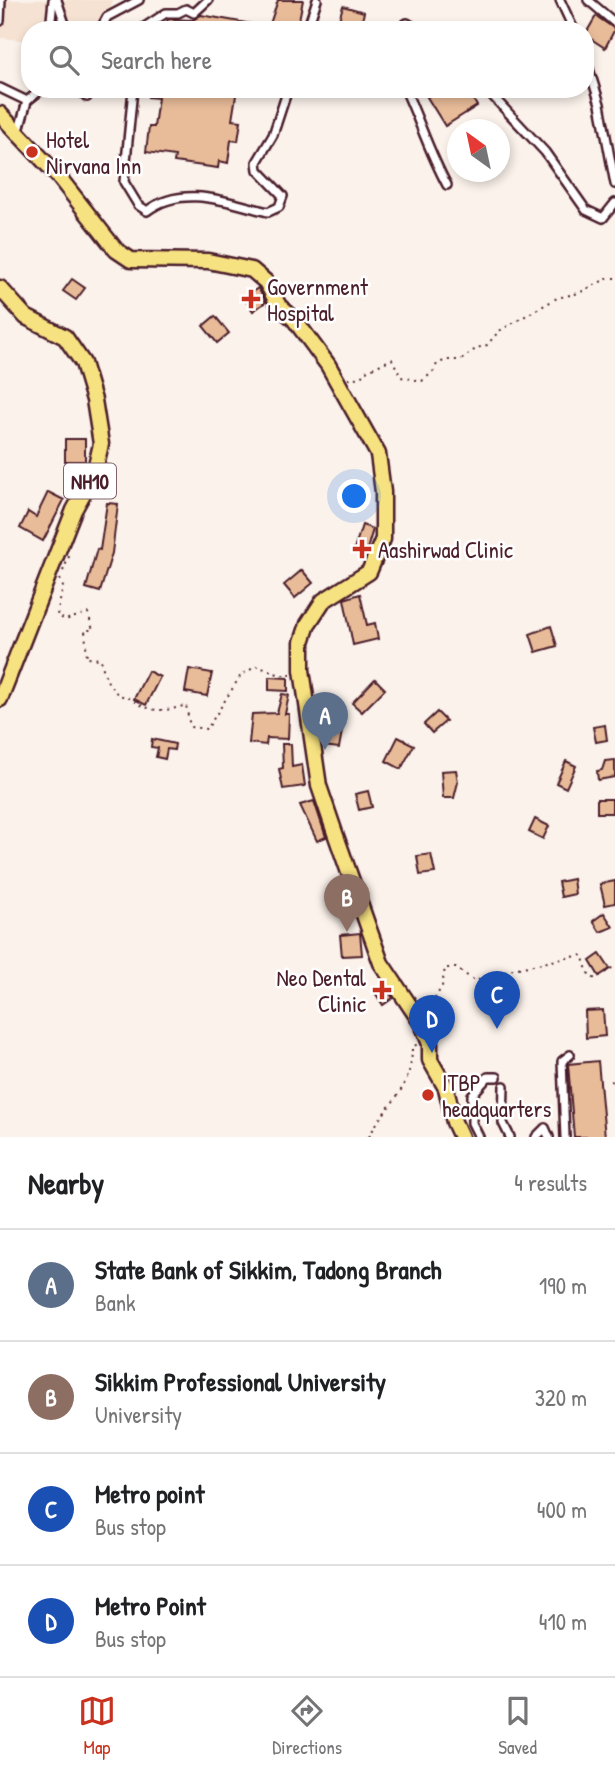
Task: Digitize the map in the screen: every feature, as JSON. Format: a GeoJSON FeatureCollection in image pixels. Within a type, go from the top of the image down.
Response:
{"type":"FeatureCollection","features":[{"type":"Feature","properties":{"kind":"highway"},"geometry":{"type":"LineString","coordinates":[[0,114],[58,176],[116,250],[131,260],[208,261],[252,270],[266,282],[279,306],[307,337],[342,390],[378,454],[383,492],[383,539],[369,572],[323,601],[308,624],[302,642],[302,670],[319,786],[381,963],[425,1030],[430,1060],[446,1088],[454,1122],[461,1137]]}},
{"type":"Feature","properties":{"kind":"highway","name":"NH10"},"geometry":{"type":"LineString","coordinates":[[0,288],[26,317],[65,337],[83,363],[94,400],[101,444],[94,474],[74,510],[0,699]]}},
{"type":"Feature","properties":{"kind":"street"},"geometry":{"type":"LineString","coordinates":[[0,20],[1,0]]}},
{"type":"Feature","properties":{"kind":"street"},"geometry":{"type":"LineString","coordinates":[[52,21],[55,0]]}},
{"type":"Feature","properties":{"kind":"street"},"geometry":{"type":"LineString","coordinates":[[55,0],[63,21]]}},
{"type":"Feature","properties":{"kind":"street"},"geometry":{"type":"LineString","coordinates":[[105,21],[107,17],[139,0]]}},
{"type":"Feature","properties":{"kind":"street"},"geometry":{"type":"LineString","coordinates":[[154,21],[166,13],[178,13],[186,4],[194,13],[208,0]]}},
{"type":"Feature","properties":{"kind":"street"},"geometry":{"type":"LineString","coordinates":[[310,21],[317,0]]}},
{"type":"Feature","properties":{"kind":"street"},"geometry":{"type":"LineString","coordinates":[[560,0],[570,21]]}},
{"type":"Feature","properties":{"kind":"street"},"geometry":{"type":"LineString","coordinates":[[588,0],[615,23]]}},
{"type":"Feature","properties":{"kind":"street"},"geometry":{"type":"LineString","coordinates":[[594,85],[615,184]]}},
{"type":"Feature","properties":{"kind":"street"},"geometry":{"type":"LineString","coordinates":[[0,88],[27,101]]}},
{"type":"Feature","properties":{"kind":"street"},"geometry":{"type":"LineString","coordinates":[[18,134],[27,101],[31,98]]}},
{"type":"Feature","properties":{"kind":"street"},"geometry":{"type":"LineString","coordinates":[[132,98],[124,182],[138,205],[147,211],[158,202],[203,197],[232,201],[268,212],[279,208],[283,196],[258,170],[257,162],[273,135],[285,98]]}},
{"type":"Feature","properties":{"kind":"street"},"geometry":{"type":"LineString","coordinates":[[409,98],[426,134],[427,148],[447,185]]}},
{"type":"Feature","properties":{"kind":"street"},"geometry":{"type":"LineString","coordinates":[[494,98],[545,152],[586,211],[603,218],[615,203]]}},
{"type":"Feature","properties":{"kind":"street"},"geometry":{"type":"LineString","coordinates":[[565,1137],[562,1061],[570,1055]]}},
{"type":"Feature","properties":{"kind":"street"},"geometry":{"type":"LineString","coordinates":[[479,1137],[472,1124],[472,1095],[488,1077],[497,1077]]}},
{"type":"Feature","properties":{"kind":"street"},"geometry":{"type":"LineString","coordinates":[[504,1086],[503,1123],[510,1137]]}},
{"type":"Feature","properties":{"kind":"street"},"geometry":{"type":"LineString","coordinates":[[536,1137],[545,1128],[550,1137]]}},
{"type":"Feature","properties":{"kind":"path"},"geometry":{"type":"LineString","coordinates":[[342,390],[347,379],[361,377],[366,371],[392,359],[401,377],[422,381],[433,372],[437,364],[446,360],[461,360],[477,348],[487,345],[499,331],[557,298],[579,293],[608,278],[615,278]]}},
{"type":"Feature","properties":{"kind":"path"},"geometry":{"type":"LineString","coordinates":[[65,534],[70,559],[60,578],[63,587],[57,615],[65,620],[88,612],[93,629],[85,630],[88,658],[101,659],[108,681],[118,694],[132,699],[140,708],[160,712],[186,705],[190,727],[207,729],[241,675],[257,666],[280,675],[292,675],[302,670]]}},
{"type":"Feature","properties":{"kind":"path"},"geometry":{"type":"LineString","coordinates":[[369,1137],[380,1115],[395,1103],[409,1079],[412,1047],[425,1030],[442,986],[444,968],[456,968],[475,981],[513,969],[582,955],[588,973],[594,979],[615,966]]}},
{"type":"Feature","properties":{"kind":"shaded area"},"geometry":{"type":"Polygon","coordinates":[[[1,0],[113,0],[107,21],[21,21],[21,40],[0,38],[1,0]]]}},
{"type":"Feature","properties":{"kind":"building"},"geometry":{"type":"Polygon","coordinates":[[[278,0],[303,0],[299,21],[271,21],[278,0]]]}},
{"type":"Feature","properties":{"kind":"building"},"geometry":{"type":"Polygon","coordinates":[[[343,6],[364,12],[362,21],[339,21],[343,6]]]}},
{"type":"Feature","properties":{"kind":"building"},"geometry":{"type":"Polygon","coordinates":[[[201,15],[235,21],[167,21],[193,20],[201,15]]]}},
{"type":"Feature","properties":{"kind":"building"},"geometry":{"type":"Polygon","coordinates":[[[596,16],[615,29],[605,48],[594,41],[593,21],[596,16]]]}},
{"type":"Feature","properties":{"kind":"building"},"geometry":{"type":"Polygon","coordinates":[[[158,98],[236,98],[232,120],[241,121],[238,141],[231,140],[228,163],[219,161],[218,168],[174,162],[175,156],[146,152],[149,127],[154,127],[158,98]]]}},
{"type":"Feature","properties":{"kind":"building"},"geometry":{"type":"Polygon","coordinates":[[[428,98],[472,98],[477,106],[456,119],[447,119],[445,126],[428,98]]]}},
{"type":"Feature","properties":{"kind":"building"},"geometry":{"type":"Polygon","coordinates":[[[72,279],[85,288],[76,300],[63,291],[72,279]]]}},
{"type":"Feature","properties":{"kind":"building"},"geometry":{"type":"Polygon","coordinates":[[[258,288],[266,302],[253,311],[244,298],[258,288]]]}},
{"type":"Feature","properties":{"kind":"building"},"geometry":{"type":"Polygon","coordinates":[[[215,316],[229,333],[217,343],[203,326],[215,316]]]}},
{"type":"Feature","properties":{"kind":"building"},"geometry":{"type":"Polygon","coordinates":[[[65,439],[85,439],[85,461],[65,461],[65,439]]]}},
{"type":"Feature","properties":{"kind":"building"},"geometry":{"type":"Polygon","coordinates":[[[48,492],[64,500],[43,541],[20,528],[28,512],[36,517],[48,492]]]}},
{"type":"Feature","properties":{"kind":"building"},"geometry":{"type":"Polygon","coordinates":[[[107,503],[118,504],[112,553],[100,592],[86,588],[97,549],[100,550],[107,503]]]}},
{"type":"Feature","properties":{"kind":"building"},"geometry":{"type":"Polygon","coordinates":[[[362,525],[373,529],[365,556],[353,553],[362,525]]]}},
{"type":"Feature","properties":{"kind":"building"},"geometry":{"type":"Polygon","coordinates":[[[302,570],[313,583],[295,598],[284,585],[302,570]]]}},
{"type":"Feature","properties":{"kind":"building"},"geometry":{"type":"Polygon","coordinates":[[[360,594],[367,625],[375,623],[378,639],[353,645],[344,599],[360,594]]]}},
{"type":"Feature","properties":{"kind":"building"},"geometry":{"type":"Polygon","coordinates":[[[551,626],[557,646],[536,652],[530,634],[551,626]]]}},
{"type":"Feature","properties":{"kind":"building"},"geometry":{"type":"Polygon","coordinates":[[[189,669],[212,673],[207,696],[185,692],[189,669]]]}},
{"type":"Feature","properties":{"kind":"building"},"geometry":{"type":"Polygon","coordinates":[[[148,671],[160,677],[146,705],[134,699],[148,671]]]}},
{"type":"Feature","properties":{"kind":"building"},"geometry":{"type":"Polygon","coordinates":[[[269,677],[288,678],[288,691],[269,690],[269,677]]]}},
{"type":"Feature","properties":{"kind":"building"},"geometry":{"type":"Polygon","coordinates":[[[375,679],[385,689],[362,712],[352,703],[375,679]]]}},
{"type":"Feature","properties":{"kind":"building"},"geometry":{"type":"Polygon","coordinates":[[[282,694],[289,695],[285,714],[289,714],[288,739],[267,738],[266,745],[249,743],[252,714],[277,713],[282,694]]]}},
{"type":"Feature","properties":{"kind":"building"},"geometry":{"type":"Polygon","coordinates":[[[437,712],[446,721],[432,733],[424,724],[437,712]]]}},
{"type":"Feature","properties":{"kind":"building"},"geometry":{"type":"Polygon","coordinates":[[[328,717],[344,720],[339,748],[323,746],[321,734],[328,717]]]}},
{"type":"Feature","properties":{"kind":"building"},"geometry":{"type":"Polygon","coordinates":[[[605,725],[607,740],[596,742],[593,727],[605,725]]]}},
{"type":"Feature","properties":{"kind":"building"},"geometry":{"type":"Polygon","coordinates":[[[398,737],[414,745],[401,769],[386,761],[398,737]]]}},
{"type":"Feature","properties":{"kind":"building"},"geometry":{"type":"Polygon","coordinates":[[[152,739],[175,744],[174,750],[167,749],[165,759],[156,757],[158,748],[151,747],[152,739]]]}},
{"type":"Feature","properties":{"kind":"building"},"geometry":{"type":"Polygon","coordinates":[[[282,744],[291,744],[292,767],[302,765],[305,786],[283,789],[279,769],[283,768],[282,744]]]}},
{"type":"Feature","properties":{"kind":"building"},"geometry":{"type":"Polygon","coordinates":[[[615,760],[615,777],[598,780],[597,771],[602,770],[605,761],[615,760]]]}},
{"type":"Feature","properties":{"kind":"building"},"geometry":{"type":"Polygon","coordinates":[[[566,761],[576,766],[566,788],[556,783],[566,761]]]}},
{"type":"Feature","properties":{"kind":"building"},"geometry":{"type":"Polygon","coordinates":[[[456,770],[458,782],[454,798],[443,798],[441,771],[456,770]]]}},
{"type":"Feature","properties":{"kind":"building"},"geometry":{"type":"Polygon","coordinates":[[[368,791],[372,807],[359,810],[355,794],[368,791]]]}},
{"type":"Feature","properties":{"kind":"building"},"geometry":{"type":"Polygon","coordinates":[[[597,799],[612,799],[612,813],[597,813],[597,799]]]}},
{"type":"Feature","properties":{"kind":"building"},"geometry":{"type":"Polygon","coordinates":[[[314,801],[326,837],[317,841],[300,805],[314,801]]]}},
{"type":"Feature","properties":{"kind":"building"},"geometry":{"type":"Polygon","coordinates":[[[535,819],[549,826],[543,839],[529,832],[535,819]]]}},
{"type":"Feature","properties":{"kind":"building"},"geometry":{"type":"Polygon","coordinates":[[[431,854],[435,873],[420,875],[417,856],[431,854]]]}},
{"type":"Feature","properties":{"kind":"building"},"geometry":{"type":"Polygon","coordinates":[[[573,879],[575,894],[561,897],[558,882],[573,879]]]}},
{"type":"Feature","properties":{"kind":"building"},"geometry":{"type":"Polygon","coordinates":[[[615,881],[615,903],[605,905],[600,884],[615,881]]]}},
{"type":"Feature","properties":{"kind":"building"},"geometry":{"type":"Polygon","coordinates":[[[604,913],[613,927],[600,932],[593,921],[604,913]]]}},
{"type":"Feature","properties":{"kind":"building"},"geometry":{"type":"Polygon","coordinates":[[[360,933],[362,955],[342,956],[340,935],[360,933]]]}},
{"type":"Feature","properties":{"kind":"building"},"geometry":{"type":"Polygon","coordinates":[[[600,954],[610,969],[599,976],[590,961],[600,954]]]}},
{"type":"Feature","properties":{"kind":"building"},"geometry":{"type":"Polygon","coordinates":[[[384,985],[393,998],[383,1005],[374,991],[384,985]]]}},
{"type":"Feature","properties":{"kind":"building"},"geometry":{"type":"Polygon","coordinates":[[[603,1010],[605,1036],[586,1038],[585,1011],[603,1010]]]}},
{"type":"Feature","properties":{"kind":"building"},"geometry":{"type":"Polygon","coordinates":[[[598,1061],[605,1137],[574,1137],[568,1064],[598,1061]]]}},
{"type":"Feature","properties":{"kind":"place","name":"Hotel Nirvana Inn"},"geometry":{"type":"Point","coordinates":[32,152]}},
{"type":"Feature","properties":{"kind":"place","name":"Government Hospital"},"geometry":{"type":"Point","coordinates":[251,299]}},
{"type":"Feature","properties":{"kind":"place","name":"Aashirwad Clinic"},"geometry":{"type":"Point","coordinates":[362,549]}},
{"type":"Feature","properties":{"kind":"place","name":"State Bank of Sikkim, Tadong Branch"},"geometry":{"type":"Point","coordinates":[325,750]}},
{"type":"Feature","properties":{"kind":"place","name":"Sikkim Professional University"},"geometry":{"type":"Point","coordinates":[347,932]}},
{"type":"Feature","properties":{"kind":"place","name":"Neo Dental Clinic"},"geometry":{"type":"Point","coordinates":[382,990]}},
{"type":"Feature","properties":{"kind":"place","name":"Metro point"},"geometry":{"type":"Point","coordinates":[497,1029]}},
{"type":"Feature","properties":{"kind":"place","name":"Metro Point"},"geometry":{"type":"Point","coordinates":[432,1053]}},
{"type":"Feature","properties":{"kind":"place","name":"ITBP headquarters"},"geometry":{"type":"Point","coordinates":[428,1095]}}]}
